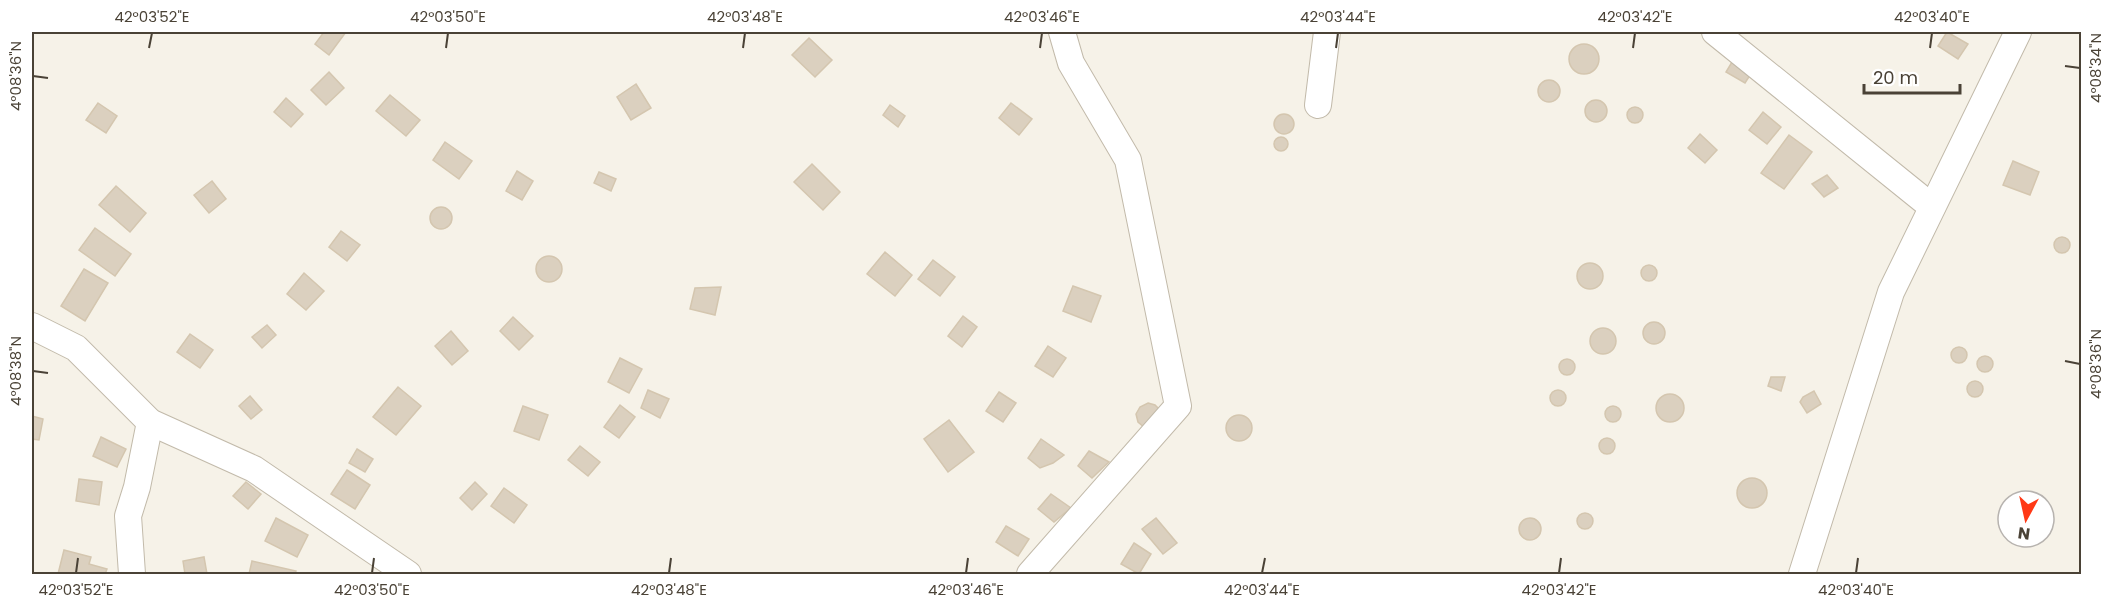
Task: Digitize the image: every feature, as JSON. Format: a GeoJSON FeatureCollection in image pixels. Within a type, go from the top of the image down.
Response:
{"type":"FeatureCollection","features":[{"type":"Feature","properties":{"kind":"street"},"geometry":{"type":"LineString","coordinates":[[1030,574],[1178,406],[1128,160],[1071,63],[1062,32]]}},
{"type":"Feature","properties":{"kind":"street"},"geometry":{"type":"LineString","coordinates":[[1318,105],[1328,32]]}},
{"type":"Feature","properties":{"kind":"street"},"geometry":{"type":"LineString","coordinates":[[1715,32],[1932,207]]}},
{"type":"Feature","properties":{"kind":"street"},"geometry":{"type":"LineString","coordinates":[[1802,574],[1891,292],[2018,32]]}},
{"type":"Feature","properties":{"kind":"street"},"geometry":{"type":"LineString","coordinates":[[32,326],[76,348],[150,422],[255,469],[408,574]]}},
{"type":"Feature","properties":{"kind":"street"},"geometry":{"type":"LineString","coordinates":[[132,574],[128,516],[150,422]]}},
{"type":"Feature","properties":{"kind":"building"},"geometry":{"type":"Polygon","coordinates":[[[324,32],[346,32],[329,55],[315,44],[324,32]]]}},
{"type":"Feature","properties":{"kind":"building"},"geometry":{"type":"Polygon","coordinates":[[[1947,32],[1968,44],[1958,59],[1938,46],[1947,32]]]}},
{"type":"Feature","properties":{"kind":"building"},"geometry":{"type":"Polygon","coordinates":[[[809,38],[832,60],[815,77],[792,55],[809,38]]]}},
{"type":"Feature","properties":{"kind":"building"},"geometry":{"type":"Polygon","coordinates":[[[1584,44],[1594,49],[1599,59],[1594,69],[1584,74],[1574,69],[1569,59],[1574,49],[1584,44]]]}},
{"type":"Feature","properties":{"kind":"building"},"geometry":{"type":"Polygon","coordinates":[[[1735,57],[1754,69],[1745,83],[1726,72],[1735,57]]]}},
{"type":"Feature","properties":{"kind":"building"},"geometry":{"type":"Polygon","coordinates":[[[329,72],[344,88],[326,105],[311,90],[329,72]]]}},
{"type":"Feature","properties":{"kind":"building"},"geometry":{"type":"Polygon","coordinates":[[[1549,80],[1557,83],[1560,91],[1557,99],[1549,102],[1541,99],[1538,91],[1541,83],[1549,80]]]}},
{"type":"Feature","properties":{"kind":"building"},"geometry":{"type":"Polygon","coordinates":[[[636,84],[651,108],[631,120],[617,97],[636,84]]]}},
{"type":"Feature","properties":{"kind":"building"},"geometry":{"type":"Polygon","coordinates":[[[390,95],[420,120],[406,136],[376,111],[390,95]]]}},
{"type":"Feature","properties":{"kind":"building"},"geometry":{"type":"Polygon","coordinates":[[[286,98],[303,114],[291,127],[274,112],[286,98]]]}},
{"type":"Feature","properties":{"kind":"building"},"geometry":{"type":"Polygon","coordinates":[[[1596,100],[1604,103],[1607,111],[1604,119],[1596,122],[1588,119],[1585,111],[1588,103],[1596,100]]]}},
{"type":"Feature","properties":{"kind":"building"},"geometry":{"type":"Polygon","coordinates":[[[98,103],[117,116],[106,133],[86,120],[98,103]]]}},
{"type":"Feature","properties":{"kind":"building"},"geometry":{"type":"Polygon","coordinates":[[[1011,103],[1032,119],[1019,135],[999,118],[1011,103]]]}},
{"type":"Feature","properties":{"kind":"building"},"geometry":{"type":"Polygon","coordinates":[[[890,105],[905,116],[898,127],[883,115],[890,105]]]}},
{"type":"Feature","properties":{"kind":"building"},"geometry":{"type":"Polygon","coordinates":[[[1635,107],[1641,109],[1643,115],[1641,121],[1635,123],[1629,121],[1627,115],[1629,109],[1635,107]]]}},
{"type":"Feature","properties":{"kind":"building"},"geometry":{"type":"Polygon","coordinates":[[[1763,112],[1781,127],[1767,144],[1749,130],[1763,112]]]}},
{"type":"Feature","properties":{"kind":"building"},"geometry":{"type":"Polygon","coordinates":[[[1284,114],[1291,117],[1294,124],[1291,131],[1284,134],[1277,131],[1274,124],[1277,117],[1284,114]]]}},
{"type":"Feature","properties":{"kind":"building"},"geometry":{"type":"Polygon","coordinates":[[[1700,134],[1717,150],[1705,163],[1688,148],[1700,134]]]}},
{"type":"Feature","properties":{"kind":"building"},"geometry":{"type":"Polygon","coordinates":[[[1789,135],[1812,152],[1784,189],[1761,173],[1789,135]]]}},
{"type":"Feature","properties":{"kind":"building"},"geometry":{"type":"Polygon","coordinates":[[[1278,137],[1284,137],[1288,144],[1284,151],[1278,151],[1274,147],[1274,141],[1278,137]]]}},
{"type":"Feature","properties":{"kind":"building"},"geometry":{"type":"Polygon","coordinates":[[[445,142],[472,161],[459,179],[433,160],[445,142]]]}},
{"type":"Feature","properties":{"kind":"building"},"geometry":{"type":"Polygon","coordinates":[[[2013,161],[2039,172],[2030,195],[2003,185],[2013,161]]]}},
{"type":"Feature","properties":{"kind":"building"},"geometry":{"type":"Polygon","coordinates":[[[812,164],[840,192],[823,210],[794,182],[812,164]]]}},
{"type":"Feature","properties":{"kind":"building"},"geometry":{"type":"Polygon","coordinates":[[[517,171],[533,181],[522,200],[506,191],[517,171]]]}},
{"type":"Feature","properties":{"kind":"building"},"geometry":{"type":"Polygon","coordinates":[[[599,172],[616,179],[611,191],[594,183],[599,172]]]}},
{"type":"Feature","properties":{"kind":"building"},"geometry":{"type":"Polygon","coordinates":[[[1827,175],[1838,188],[1824,197],[1812,184],[1827,175]]]}},
{"type":"Feature","properties":{"kind":"building"},"geometry":{"type":"Polygon","coordinates":[[[212,181],[226,199],[209,213],[194,195],[212,181]]]}},
{"type":"Feature","properties":{"kind":"building"},"geometry":{"type":"Polygon","coordinates":[[[116,186],[146,213],[130,232],[99,205],[116,186]]]}},
{"type":"Feature","properties":{"kind":"building"},"geometry":{"type":"Polygon","coordinates":[[[441,207],[449,210],[452,218],[449,226],[441,229],[433,226],[430,218],[433,210],[441,207]]]}},
{"type":"Feature","properties":{"kind":"building"},"geometry":{"type":"Polygon","coordinates":[[[95,228],[131,254],[115,276],[79,250],[95,228]]]}},
{"type":"Feature","properties":{"kind":"building"},"geometry":{"type":"Polygon","coordinates":[[[341,231],[360,245],[347,261],[329,247],[341,231]]]}},
{"type":"Feature","properties":{"kind":"building"},"geometry":{"type":"Polygon","coordinates":[[[2059,237],[2065,237],[2070,245],[2068,251],[2059,253],[2054,248],[2054,242],[2059,237]]]}},
{"type":"Feature","properties":{"kind":"building"},"geometry":{"type":"Polygon","coordinates":[[[885,252],[912,275],[895,296],[867,274],[885,252]]]}},
{"type":"Feature","properties":{"kind":"building"},"geometry":{"type":"Polygon","coordinates":[[[549,256],[558,260],[562,269],[558,278],[549,282],[540,278],[536,269],[540,260],[549,256]]]}},
{"type":"Feature","properties":{"kind":"building"},"geometry":{"type":"Polygon","coordinates":[[[933,260],[955,277],[940,296],[918,279],[933,260]]]}},
{"type":"Feature","properties":{"kind":"building"},"geometry":{"type":"Polygon","coordinates":[[[1590,263],[1599,267],[1603,276],[1599,285],[1590,289],[1581,285],[1577,276],[1581,267],[1590,263]]]}},
{"type":"Feature","properties":{"kind":"building"},"geometry":{"type":"Polygon","coordinates":[[[1649,265],[1657,273],[1649,281],[1641,273],[1649,265]]]}},
{"type":"Feature","properties":{"kind":"building"},"geometry":{"type":"Polygon","coordinates":[[[84,269],[108,283],[85,321],[61,306],[84,269]]]}},
{"type":"Feature","properties":{"kind":"building"},"geometry":{"type":"Polygon","coordinates":[[[304,273],[324,291],[306,310],[287,294],[304,273]]]}},
{"type":"Feature","properties":{"kind":"building"},"geometry":{"type":"Polygon","coordinates":[[[1073,286],[1101,296],[1091,322],[1063,311],[1073,286]]]}},
{"type":"Feature","properties":{"kind":"building"},"geometry":{"type":"Polygon","coordinates":[[[721,287],[715,315],[690,309],[695,288],[721,287]]]}},
{"type":"Feature","properties":{"kind":"building"},"geometry":{"type":"Polygon","coordinates":[[[963,316],[977,327],[962,347],[948,336],[963,316]]]}},
{"type":"Feature","properties":{"kind":"building"},"geometry":{"type":"Polygon","coordinates":[[[513,317],[533,336],[519,350],[500,331],[513,317]]]}},
{"type":"Feature","properties":{"kind":"building"},"geometry":{"type":"Polygon","coordinates":[[[1654,322],[1662,325],[1665,333],[1662,341],[1654,344],[1646,341],[1643,333],[1646,325],[1654,322]]]}},
{"type":"Feature","properties":{"kind":"building"},"geometry":{"type":"Polygon","coordinates":[[[267,325],[276,335],[262,348],[252,337],[267,325]]]}},
{"type":"Feature","properties":{"kind":"building"},"geometry":{"type":"Polygon","coordinates":[[[1603,328],[1612,332],[1616,341],[1612,350],[1603,354],[1594,350],[1590,341],[1594,332],[1603,328]]]}},
{"type":"Feature","properties":{"kind":"building"},"geometry":{"type":"Polygon","coordinates":[[[451,331],[468,351],[452,365],[435,346],[451,331]]]}},
{"type":"Feature","properties":{"kind":"building"},"geometry":{"type":"Polygon","coordinates":[[[190,334],[213,350],[200,368],[177,352],[190,334]]]}},
{"type":"Feature","properties":{"kind":"building"},"geometry":{"type":"Polygon","coordinates":[[[1048,346],[1066,358],[1053,377],[1035,366],[1048,346]]]}},
{"type":"Feature","properties":{"kind":"building"},"geometry":{"type":"Polygon","coordinates":[[[1956,347],[1962,347],[1967,355],[1965,361],[1956,363],[1951,358],[1951,352],[1956,347]]]}},
{"type":"Feature","properties":{"kind":"building"},"geometry":{"type":"Polygon","coordinates":[[[1982,356],[1988,356],[1993,364],[1991,370],[1982,372],[1977,367],[1977,361],[1982,356]]]}},
{"type":"Feature","properties":{"kind":"building"},"geometry":{"type":"Polygon","coordinates":[[[620,358],[642,369],[629,393],[608,382],[620,358]]]}},
{"type":"Feature","properties":{"kind":"building"},"geometry":{"type":"Polygon","coordinates":[[[1567,359],[1575,367],[1567,375],[1559,367],[1567,359]]]}},
{"type":"Feature","properties":{"kind":"building"},"geometry":{"type":"Polygon","coordinates":[[[1771,377],[1785,377],[1781,391],[1768,386],[1771,377]]]}},
{"type":"Feature","properties":{"kind":"building"},"geometry":{"type":"Polygon","coordinates":[[[1972,381],[1978,381],[1983,389],[1981,395],[1972,397],[1967,392],[1967,386],[1972,381]]]}},
{"type":"Feature","properties":{"kind":"building"},"geometry":{"type":"Polygon","coordinates":[[[398,387],[421,406],[396,435],[373,417],[398,387]]]}},
{"type":"Feature","properties":{"kind":"building"},"geometry":{"type":"Polygon","coordinates":[[[648,390],[669,399],[660,418],[641,408],[648,390]]]}},
{"type":"Feature","properties":{"kind":"building"},"geometry":{"type":"Polygon","coordinates":[[[1558,390],[1564,392],[1566,398],[1564,404],[1558,406],[1552,404],[1550,398],[1552,392],[1558,390]]]}},
{"type":"Feature","properties":{"kind":"building"},"geometry":{"type":"Polygon","coordinates":[[[1814,391],[1821,404],[1807,413],[1800,402],[1803,397],[1814,391]]]}},
{"type":"Feature","properties":{"kind":"building"},"geometry":{"type":"Polygon","coordinates":[[[999,392],[1016,403],[1003,422],[986,411],[999,392]]]}},
{"type":"Feature","properties":{"kind":"building"},"geometry":{"type":"Polygon","coordinates":[[[1670,394],[1680,398],[1684,408],[1680,418],[1670,422],[1660,418],[1656,408],[1660,398],[1670,394]]]}},
{"type":"Feature","properties":{"kind":"building"},"geometry":{"type":"Polygon","coordinates":[[[250,396],[262,410],[251,419],[239,406],[250,396]]]}},
{"type":"Feature","properties":{"kind":"building"},"geometry":{"type":"Polygon","coordinates":[[[1148,403],[1155,405],[1161,411],[1145,428],[1138,422],[1136,414],[1140,407],[1148,403]]]}},
{"type":"Feature","properties":{"kind":"building"},"geometry":{"type":"Polygon","coordinates":[[[620,405],[635,417],[619,438],[604,427],[620,405]]]}},
{"type":"Feature","properties":{"kind":"building"},"geometry":{"type":"Polygon","coordinates":[[[523,406],[548,415],[539,440],[514,431],[523,406]]]}},
{"type":"Feature","properties":{"kind":"building"},"geometry":{"type":"Polygon","coordinates":[[[1613,406],[1621,414],[1613,422],[1605,414],[1613,406]]]}},
{"type":"Feature","properties":{"kind":"building"},"geometry":{"type":"Polygon","coordinates":[[[1239,415],[1249,418],[1252,428],[1249,438],[1239,441],[1229,438],[1226,428],[1229,418],[1239,415]]]}},
{"type":"Feature","properties":{"kind":"building"},"geometry":{"type":"Polygon","coordinates":[[[32,416],[43,419],[39,440],[32,439],[32,416]]]}},
{"type":"Feature","properties":{"kind":"building"},"geometry":{"type":"Polygon","coordinates":[[[949,420],[974,452],[948,472],[924,439],[949,420]]]}},
{"type":"Feature","properties":{"kind":"building"},"geometry":{"type":"Polygon","coordinates":[[[101,437],[126,449],[117,467],[93,456],[101,437]]]}},
{"type":"Feature","properties":{"kind":"building"},"geometry":{"type":"Polygon","coordinates":[[[1604,438],[1610,438],[1615,446],[1613,452],[1604,454],[1599,449],[1599,443],[1604,438]]]}},
{"type":"Feature","properties":{"kind":"building"},"geometry":{"type":"Polygon","coordinates":[[[1041,439],[1064,455],[1040,468],[1028,458],[1041,439]]]}},
{"type":"Feature","properties":{"kind":"building"},"geometry":{"type":"Polygon","coordinates":[[[580,446],[600,462],[588,476],[568,460],[580,446]]]}},
{"type":"Feature","properties":{"kind":"building"},"geometry":{"type":"Polygon","coordinates":[[[357,449],[373,459],[365,472],[349,463],[357,449]]]}},
{"type":"Feature","properties":{"kind":"building"},"geometry":{"type":"Polygon","coordinates":[[[1089,451],[1109,462],[1092,478],[1078,466],[1089,451]]]}},
{"type":"Feature","properties":{"kind":"building"},"geometry":{"type":"Polygon","coordinates":[[[347,470],[370,485],[355,509],[331,494],[347,470]]]}},
{"type":"Feature","properties":{"kind":"building"},"geometry":{"type":"Polygon","coordinates":[[[1752,478],[1763,482],[1767,493],[1763,504],[1752,508],[1741,504],[1737,493],[1741,482],[1752,478]]]}},
{"type":"Feature","properties":{"kind":"building"},"geometry":{"type":"Polygon","coordinates":[[[79,479],[102,482],[99,505],[76,501],[79,479]]]}},
{"type":"Feature","properties":{"kind":"building"},"geometry":{"type":"Polygon","coordinates":[[[246,482],[261,494],[248,509],[233,496],[246,482]]]}},
{"type":"Feature","properties":{"kind":"building"},"geometry":{"type":"Polygon","coordinates":[[[475,482],[487,494],[472,510],[460,498],[475,482]]]}},
{"type":"Feature","properties":{"kind":"building"},"geometry":{"type":"Polygon","coordinates":[[[504,488],[527,505],[514,523],[491,506],[504,488]]]}},
{"type":"Feature","properties":{"kind":"building"},"geometry":{"type":"Polygon","coordinates":[[[1051,494],[1071,508],[1054,522],[1038,509],[1051,494]]]}},
{"type":"Feature","properties":{"kind":"building"},"geometry":{"type":"Polygon","coordinates":[[[1582,513],[1588,513],[1593,521],[1591,527],[1582,529],[1577,524],[1577,518],[1582,513]]]}},
{"type":"Feature","properties":{"kind":"building"},"geometry":{"type":"Polygon","coordinates":[[[276,518],[308,535],[297,557],[265,541],[276,518]]]}},
{"type":"Feature","properties":{"kind":"building"},"geometry":{"type":"Polygon","coordinates":[[[1156,518],[1177,543],[1163,554],[1142,529],[1156,518]]]}},
{"type":"Feature","properties":{"kind":"building"},"geometry":{"type":"Polygon","coordinates":[[[1530,518],[1538,521],[1541,529],[1538,537],[1530,540],[1522,537],[1519,529],[1522,521],[1530,518]]]}},
{"type":"Feature","properties":{"kind":"building"},"geometry":{"type":"Polygon","coordinates":[[[1006,526],[1029,539],[1018,556],[996,542],[1006,526]]]}},
{"type":"Feature","properties":{"kind":"building"},"geometry":{"type":"Polygon","coordinates":[[[1134,543],[1151,554],[1139,574],[1121,564],[1134,543]]]}},
{"type":"Feature","properties":{"kind":"building"},"geometry":{"type":"Polygon","coordinates":[[[64,550],[91,557],[89,564],[107,569],[105,574],[58,574],[64,550]]]}},
{"type":"Feature","properties":{"kind":"building"},"geometry":{"type":"Polygon","coordinates":[[[204,557],[207,574],[185,574],[183,561],[204,557]]]}},
{"type":"Feature","properties":{"kind":"building"},"geometry":{"type":"Polygon","coordinates":[[[252,561],[296,571],[295,574],[249,574],[252,561]]]}}]}
